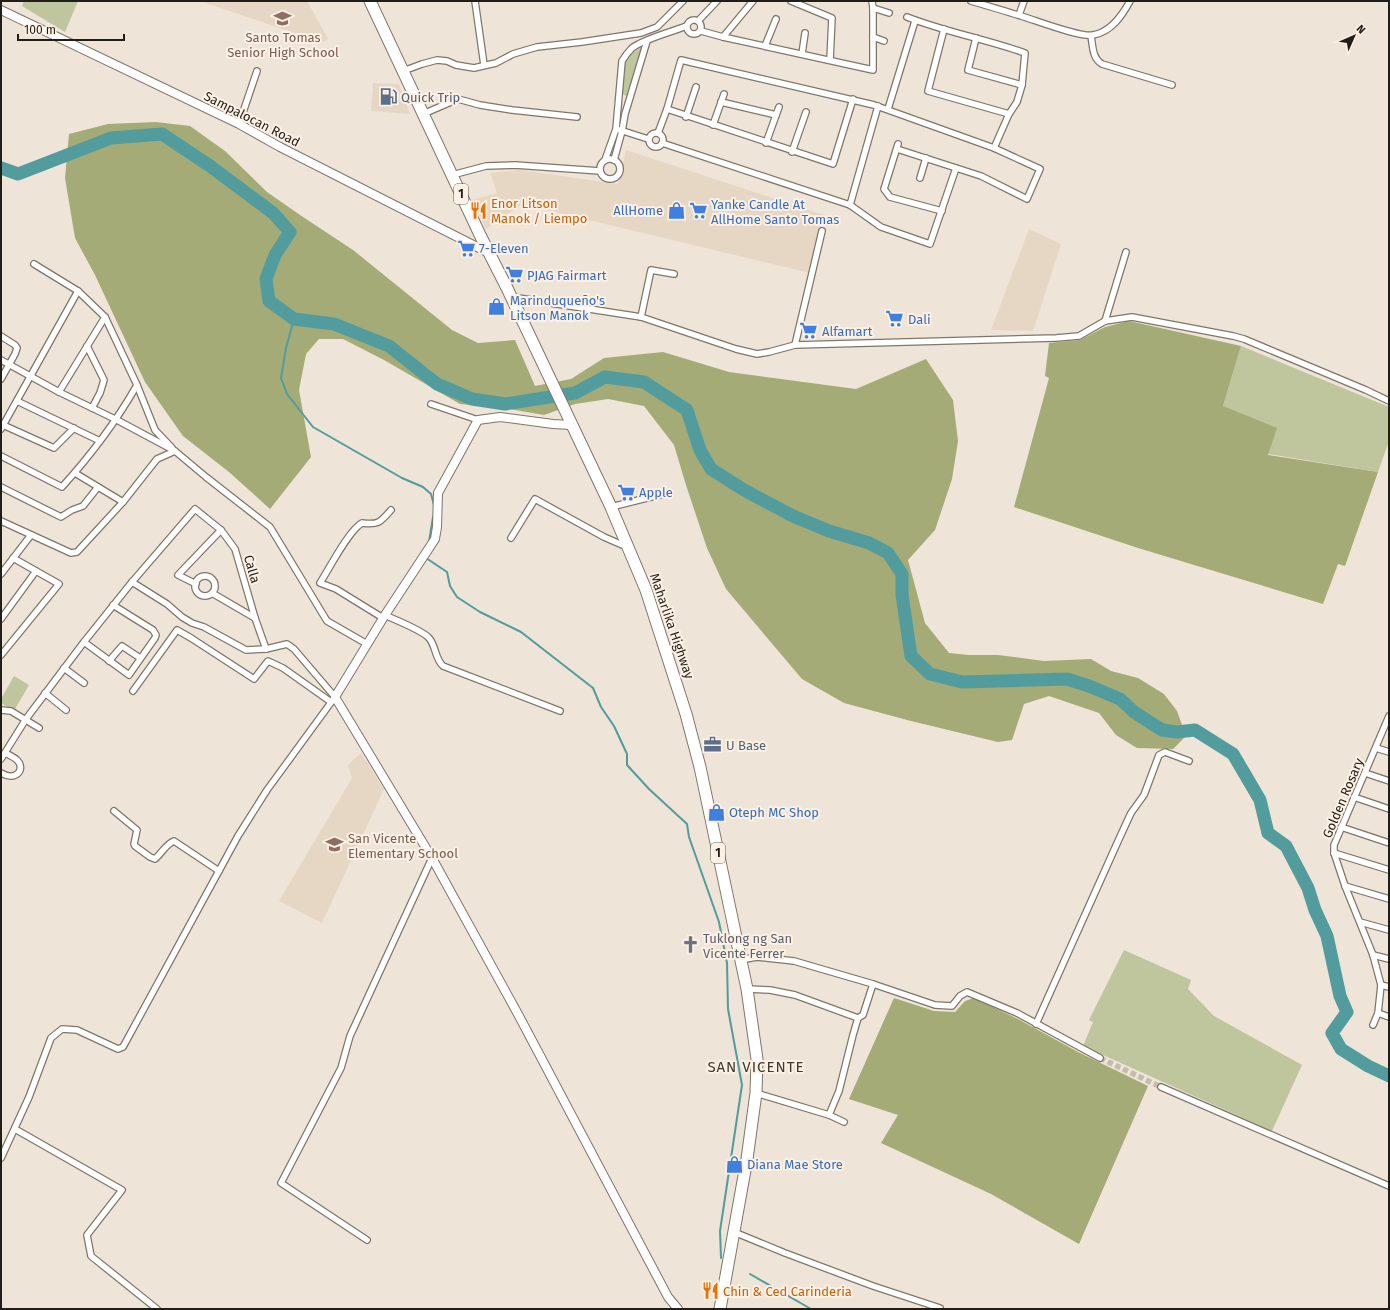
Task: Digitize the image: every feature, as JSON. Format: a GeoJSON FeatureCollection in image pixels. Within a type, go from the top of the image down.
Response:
{"type":"FeatureCollection","features":[{"type":"Feature","properties":{"kind":"highway","name":"Maharlika Highway"},"geometry":{"type":"LineString","coordinates":[[370,1],[611,507],[646,590],[686,714],[700,767],[747,988],[755,1043],[756,1093],[747,1159],[720,1309]]}},
{"type":"Feature","properties":{"kind":"street"},"geometry":{"type":"LineString","coordinates":[[475,1],[484,65]]}},
{"type":"Feature","properties":{"kind":"street"},"geometry":{"type":"LineString","coordinates":[[403,72],[422,64],[437,60],[474,68],[496,63],[514,54],[537,47],[641,33],[657,27],[683,1]]}},
{"type":"Feature","properties":{"kind":"street"},"geometry":{"type":"LineString","coordinates":[[698,21],[717,1]]}},
{"type":"Feature","properties":{"kind":"street"},"geometry":{"type":"LineString","coordinates":[[723,37],[753,1]]}},
{"type":"Feature","properties":{"kind":"street"},"geometry":{"type":"LineString","coordinates":[[791,1],[832,18],[830,60]]}},
{"type":"Feature","properties":{"kind":"street"},"geometry":{"type":"LineString","coordinates":[[701,31],[873,70],[872,1]]}},
{"type":"Feature","properties":{"kind":"street"},"geometry":{"type":"LineString","coordinates":[[971,1],[1072,32],[1091,36],[1102,32],[1113,24],[1123,14],[1130,1]]}},
{"type":"Feature","properties":{"kind":"street"},"geometry":{"type":"LineString","coordinates":[[1019,15],[1024,1]]}},
{"type":"Feature","properties":{"kind":"street"},"geometry":{"type":"LineString","coordinates":[[873,8],[890,13]]}},
{"type":"Feature","properties":{"kind":"street","name":"Sampalocan Road"},"geometry":{"type":"LineString","coordinates":[[1,10],[239,124],[489,253]]}},
{"type":"Feature","properties":{"kind":"street"},"geometry":{"type":"LineString","coordinates":[[907,17],[944,30],[1024,52],[1022,84],[1018,102],[1009,114],[994,148]]}},
{"type":"Feature","properties":{"kind":"street"},"geometry":{"type":"LineString","coordinates":[[605,160],[614,160],[618,163],[620,168],[620,173],[612,180],[606,179],[602,176],[600,171],[601,165],[605,160],[616,129],[622,61],[628,52],[634,46],[686,26],[691,20],[694,19],[701,24],[701,31]]}},
{"type":"Feature","properties":{"kind":"street"},"geometry":{"type":"LineString","coordinates":[[766,46],[776,19]]}},
{"type":"Feature","properties":{"kind":"street"},"geometry":{"type":"LineString","coordinates":[[888,109],[915,21]]}},
{"type":"Feature","properties":{"kind":"street"},"geometry":{"type":"LineString","coordinates":[[686,26],[690,34],[698,34],[701,31]]}},
{"type":"Feature","properties":{"kind":"street"},"geometry":{"type":"LineString","coordinates":[[944,30],[928,91],[1009,114]]}},
{"type":"Feature","properties":{"kind":"street"},"geometry":{"type":"LineString","coordinates":[[802,54],[805,32]]}},
{"type":"Feature","properties":{"kind":"street"},"geometry":{"type":"LineString","coordinates":[[1091,36],[1094,56],[1102,64],[1172,86]]}},
{"type":"Feature","properties":{"kind":"street"},"geometry":{"type":"LineString","coordinates":[[873,37],[884,40]]}},
{"type":"Feature","properties":{"kind":"street"},"geometry":{"type":"LineString","coordinates":[[976,38],[968,70],[1022,84]]}},
{"type":"Feature","properties":{"kind":"street"},"geometry":{"type":"LineString","coordinates":[[614,160],[625,114],[647,41]]}},
{"type":"Feature","properties":{"kind":"street"},"geometry":{"type":"LineString","coordinates":[[658,133],[682,60],[854,99],[888,109],[994,148],[1040,169],[1027,199],[981,176],[926,158],[897,146],[884,189],[890,197],[942,212]]}},
{"type":"Feature","properties":{"kind":"street"},"geometry":{"type":"LineString","coordinates":[[239,124],[257,71]]}},
{"type":"Feature","properties":{"kind":"street"},"geometry":{"type":"LineString","coordinates":[[686,117],[696,88]]}},
{"type":"Feature","properties":{"kind":"street"},"geometry":{"type":"LineString","coordinates":[[713,125],[724,94]]}},
{"type":"Feature","properties":{"kind":"street"},"geometry":{"type":"LineString","coordinates":[[423,114],[458,99],[480,105],[512,110],[577,117]]}},
{"type":"Feature","properties":{"kind":"street"},"geometry":{"type":"LineString","coordinates":[[667,109],[686,117],[833,164],[854,99]]}},
{"type":"Feature","properties":{"kind":"street"},"geometry":{"type":"LineString","coordinates":[[721,102],[776,115]]}},
{"type":"Feature","properties":{"kind":"street"},"geometry":{"type":"LineString","coordinates":[[850,205],[878,106]]}},
{"type":"Feature","properties":{"kind":"street"},"geometry":{"type":"LineString","coordinates":[[766,143],[779,107]]}},
{"type":"Feature","properties":{"kind":"street"},"geometry":{"type":"LineString","coordinates":[[792,152],[806,112]]}},
{"type":"Feature","properties":{"kind":"street"},"geometry":{"type":"LineString","coordinates":[[616,129],[648,139],[649,143],[657,148],[662,143],[663,139],[658,133]]}},
{"type":"Feature","properties":{"kind":"street"},"geometry":{"type":"LineString","coordinates":[[648,139],[654,133],[658,133]]}},
{"type":"Feature","properties":{"kind":"street"},"geometry":{"type":"LineString","coordinates":[[662,143],[850,205],[881,227],[930,244],[956,168]]}},
{"type":"Feature","properties":{"kind":"street"},"geometry":{"type":"LineString","coordinates":[[920,178],[926,158]]}},
{"type":"Feature","properties":{"kind":"street"},"geometry":{"type":"LineString","coordinates":[[452,175],[486,166],[515,165],[600,171]]}},
{"type":"Feature","properties":{"kind":"street"},"geometry":{"type":"LineString","coordinates":[[795,345],[822,231]]}},
{"type":"Feature","properties":{"kind":"street"},"geometry":{"type":"LineString","coordinates":[[1105,321],[1126,252]]}},
{"type":"Feature","properties":{"kind":"street"},"geometry":{"type":"LineString","coordinates":[[34,264],[78,291],[105,317],[156,430],[175,451],[270,527],[327,621],[367,644]]}},
{"type":"Feature","properties":{"kind":"street"},"geometry":{"type":"LineString","coordinates":[[641,317],[651,270],[674,274]]}},
{"type":"Feature","properties":{"kind":"street"},"geometry":{"type":"LineString","coordinates":[[74,428],[54,448],[2,427],[78,291]]}},
{"type":"Feature","properties":{"kind":"street"},"geometry":{"type":"LineString","coordinates":[[511,297],[641,317],[736,349],[757,354],[795,345],[1056,338],[1079,336],[1105,321],[1132,317],[1238,338],[1366,390],[1389,401]]}},
{"type":"Feature","properties":{"kind":"street"},"geometry":{"type":"LineString","coordinates":[[59,392],[105,317]]}},
{"type":"Feature","properties":{"kind":"street"},"geometry":{"type":"LineString","coordinates":[[1,336],[17,348],[1,379]]}},
{"type":"Feature","properties":{"kind":"street"},"geometry":{"type":"LineString","coordinates":[[87,346],[104,380],[100,393],[92,408]]}},
{"type":"Feature","properties":{"kind":"street"},"geometry":{"type":"LineString","coordinates":[[1,360],[59,392],[117,420],[175,451]]}},
{"type":"Feature","properties":{"kind":"street"},"geometry":{"type":"LineString","coordinates":[[1,456],[62,487],[117,420],[137,385]]}},
{"type":"Feature","properties":{"kind":"street"},"geometry":{"type":"LineString","coordinates":[[17,401],[100,441]]}},
{"type":"Feature","properties":{"kind":"street"},"geometry":{"type":"LineString","coordinates":[[431,404],[478,420],[500,417],[540,422],[570,421]]}},
{"type":"Feature","properties":{"kind":"street"},"geometry":{"type":"LineString","coordinates":[[1,1158],[29,1097],[51,1038],[62,1029],[77,1030],[118,1049],[122,1047],[238,836],[267,790],[333,700],[384,616],[435,538],[437,527],[438,493],[478,420]]}},
{"type":"Feature","properties":{"kind":"street"},"geometry":{"type":"LineString","coordinates":[[1,520],[31,535],[74,553],[80,550],[123,502],[157,459],[175,451]]}},
{"type":"Feature","properties":{"kind":"street"},"geometry":{"type":"LineString","coordinates":[[75,473],[123,502]]}},
{"type":"Feature","properties":{"kind":"street"},"geometry":{"type":"LineString","coordinates":[[1,487],[61,517],[83,506],[98,487]]}},
{"type":"Feature","properties":{"kind":"street"},"geometry":{"type":"LineString","coordinates":[[611,507],[667,493]]}},
{"type":"Feature","properties":{"kind":"street"},"geometry":{"type":"LineString","coordinates":[[511,538],[535,499],[604,537],[627,547]]}},
{"type":"Feature","properties":{"kind":"street","name":"Calla"},"geometry":{"type":"LineString","coordinates":[[132,582],[195,509],[221,530],[235,549],[255,618],[266,649]]}},
{"type":"Feature","properties":{"kind":"street"},"geometry":{"type":"LineString","coordinates":[[391,510],[379,523],[362,523],[356,527],[320,583],[336,589],[384,616],[428,638],[433,645],[439,662],[443,666],[560,711]]}},
{"type":"Feature","properties":{"kind":"street"},"geometry":{"type":"LineString","coordinates":[[196,584],[178,575],[221,530]]}},
{"type":"Feature","properties":{"kind":"street"},"geometry":{"type":"LineString","coordinates":[[1,574],[31,535]]}},
{"type":"Feature","properties":{"kind":"street"},"geometry":{"type":"LineString","coordinates":[[1,655],[59,584],[13,558]]}},
{"type":"Feature","properties":{"kind":"street"},"geometry":{"type":"LineString","coordinates":[[1,618],[36,571]]}},
{"type":"Feature","properties":{"kind":"street"},"geometry":{"type":"LineString","coordinates":[[202,577],[209,578],[214,582],[212,593],[206,596],[200,595],[196,590],[196,584],[202,577]]}},
{"type":"Feature","properties":{"kind":"street"},"geometry":{"type":"LineString","coordinates":[[1,759],[26,719],[45,693],[132,582],[167,604],[182,617],[192,623],[204,627],[246,650],[266,649],[287,644],[294,649],[333,700],[432,858],[523,1023],[668,1297],[678,1309]]}},
{"type":"Feature","properties":{"kind":"street"},"geometry":{"type":"LineString","coordinates":[[212,593],[255,618]]}},
{"type":"Feature","properties":{"kind":"street"},"geometry":{"type":"LineString","coordinates":[[84,642],[129,675],[155,638],[155,632],[113,605]]}},
{"type":"Feature","properties":{"kind":"street"},"geometry":{"type":"LineString","coordinates":[[133,691],[177,630],[254,679],[268,661],[283,668],[333,700]]}},
{"type":"Feature","properties":{"kind":"street"},"geometry":{"type":"LineString","coordinates":[[109,661],[122,646],[140,658]]}},
{"type":"Feature","properties":{"kind":"street"},"geometry":{"type":"LineString","coordinates":[[64,668],[84,683]]}},
{"type":"Feature","properties":{"kind":"street"},"geometry":{"type":"LineString","coordinates":[[45,693],[66,710]]}},
{"type":"Feature","properties":{"kind":"street"},"geometry":{"type":"LineString","coordinates":[[1,710],[11,711],[39,728]]}},
{"type":"Feature","properties":{"kind":"street","name":"Golden Rosary"},"geometry":{"type":"LineString","coordinates":[[1373,1025],[1378,1013],[1381,985],[1373,954],[1345,886],[1334,853],[1334,845],[1388,720]]}},
{"type":"Feature","properties":{"kind":"street"},"geometry":{"type":"LineString","coordinates":[[1376,748],[1389,752]]}},
{"type":"Feature","properties":{"kind":"street"},"geometry":{"type":"LineString","coordinates":[[1036,1024],[1131,813],[1144,795],[1159,755],[1165,752],[1189,761]]}},
{"type":"Feature","properties":{"kind":"street"},"geometry":{"type":"LineString","coordinates":[[1,773],[6,776],[13,777],[20,770],[18,760],[5,753]]}},
{"type":"Feature","properties":{"kind":"street"},"geometry":{"type":"LineString","coordinates":[[1365,773],[1389,781]]}},
{"type":"Feature","properties":{"kind":"street"},"geometry":{"type":"LineString","coordinates":[[1354,797],[1389,809]]}},
{"type":"Feature","properties":{"kind":"street"},"geometry":{"type":"LineString","coordinates":[[114,810],[137,830],[134,844],[150,857],[155,859],[161,854],[168,843],[174,841],[219,871]]}},
{"type":"Feature","properties":{"kind":"street"},"geometry":{"type":"LineString","coordinates":[[1341,827],[1389,843]]}},
{"type":"Feature","properties":{"kind":"street"},"geometry":{"type":"LineString","coordinates":[[1334,853],[1389,870]]}},
{"type":"Feature","properties":{"kind":"street"},"geometry":{"type":"LineString","coordinates":[[366,1240],[281,1183],[341,1068],[350,1036],[432,858]]}},
{"type":"Feature","properties":{"kind":"street"},"geometry":{"type":"LineString","coordinates":[[1345,886],[1389,899]]}},
{"type":"Feature","properties":{"kind":"street"},"geometry":{"type":"LineString","coordinates":[[1360,922],[1389,930]]}},
{"type":"Feature","properties":{"kind":"street"},"geometry":{"type":"LineString","coordinates":[[1373,954],[1389,959]]}},
{"type":"Feature","properties":{"kind":"street"},"geometry":{"type":"LineString","coordinates":[[740,960],[757,957],[794,962],[873,984],[935,1005],[952,1006],[960,996],[967,992],[1017,1013],[1100,1058]]}},
{"type":"Feature","properties":{"kind":"street"},"geometry":{"type":"LineString","coordinates":[[829,1115],[839,1091],[858,1018],[863,1015],[873,984]]}},
{"type":"Feature","properties":{"kind":"street"},"geometry":{"type":"LineString","coordinates":[[1381,985],[1389,987]]}},
{"type":"Feature","properties":{"kind":"street"},"geometry":{"type":"LineString","coordinates":[[747,988],[795,994],[858,1018]]}},
{"type":"Feature","properties":{"kind":"street"},"geometry":{"type":"LineString","coordinates":[[1378,1013],[1389,1017]]}},
{"type":"Feature","properties":{"kind":"street"},"geometry":{"type":"LineString","coordinates":[[1161,1087],[1389,1186]]}},
{"type":"Feature","properties":{"kind":"street"},"geometry":{"type":"LineString","coordinates":[[756,1093],[829,1115],[844,1122]]}},
{"type":"Feature","properties":{"kind":"street"},"geometry":{"type":"LineString","coordinates":[[15,1128],[122,1190],[87,1235],[91,1256],[157,1309]]}},
{"type":"Feature","properties":{"kind":"street"},"geometry":{"type":"LineString","coordinates":[[734,1232],[873,1286],[940,1308]]}},
{"type":"Feature","properties":{"kind":"shaded area","name":"Santo Tomas Senior High School"},"geometry":{"type":"Polygon","coordinates":[[[200,1],[307,1],[328,39],[324,42],[300,35],[200,1]]]}},
{"type":"Feature","properties":{"kind":"shaded area","name":"Quick Trip"},"geometry":{"type":"Polygon","coordinates":[[[373,83],[399,84],[410,114],[371,111],[373,83]]]}},
{"type":"Feature","properties":{"kind":"shaded area","name":"AllHome"},"geometry":{"type":"Polygon","coordinates":[[[626,150],[824,215],[810,273],[522,204],[486,229],[472,200],[497,193],[490,173],[519,170],[618,184],[626,150]]]}},
{"type":"Feature","properties":{"kind":"shaded area"},"geometry":{"type":"Polygon","coordinates":[[[1029,229],[1061,244],[1033,331],[991,330],[1029,229]]]}},
{"type":"Feature","properties":{"kind":"shaded area","name":"San Vicente Elementary School"},"geometry":{"type":"Polygon","coordinates":[[[361,753],[384,789],[322,923],[279,901],[352,778],[348,765],[361,753]]]}},
{"type":"Feature","properties":{"kind":"green space"},"geometry":{"type":"Polygon","coordinates":[[[24,1],[78,1],[65,32],[22,6],[24,1]]]}},
{"type":"Feature","properties":{"kind":"green space"},"geometry":{"type":"Polygon","coordinates":[[[641,48],[643,51],[627,96],[621,94],[626,61],[629,56],[641,48]]]}},
{"type":"Feature","properties":{"kind":"green space"},"geometry":{"type":"Polygon","coordinates":[[[156,122],[190,126],[225,151],[267,192],[353,250],[452,330],[478,343],[515,340],[535,386],[571,379],[604,358],[663,352],[729,372],[856,389],[926,359],[953,400],[958,441],[952,479],[935,530],[908,560],[925,623],[949,653],[998,655],[1044,661],[1091,659],[1111,671],[1138,678],[1164,694],[1177,711],[1186,736],[1173,749],[1137,748],[1116,735],[1099,713],[1049,696],[1024,704],[1012,740],[998,742],[844,703],[802,679],[726,589],[707,548],[674,445],[644,406],[608,399],[575,404],[544,415],[504,408],[460,404],[384,360],[343,339],[319,339],[306,354],[299,390],[311,457],[270,509],[229,472],[183,436],[145,382],[95,275],[75,238],[65,178],[69,134],[108,124],[156,122]]]}},
{"type":"Feature","properties":{"kind":"green space"},"geometry":{"type":"Polygon","coordinates":[[[1129,321],[1241,346],[1223,406],[1277,428],[1268,455],[1378,472],[1345,566],[1338,564],[1323,604],[1138,548],[1014,507],[1049,378],[1045,376],[1049,343],[1080,340],[1105,327],[1129,321]]]}},
{"type":"Feature","properties":{"kind":"green space"},"geometry":{"type":"Polygon","coordinates":[[[1241,346],[1389,407],[1389,441],[1378,472],[1268,454],[1223,406],[1241,346]]]}},
{"type":"Feature","properties":{"kind":"green space"},"geometry":{"type":"Polygon","coordinates":[[[14,676],[29,685],[14,711],[1,703],[1,699],[14,676]]]}},
{"type":"Feature","properties":{"kind":"green space"},"geometry":{"type":"Polygon","coordinates":[[[1124,950],[1191,980],[1188,989],[1214,1016],[1302,1065],[1272,1131],[1083,1046],[1093,1022],[1089,1020],[1124,950]]]}},
{"type":"Feature","properties":{"kind":"green space"},"geometry":{"type":"Polygon","coordinates":[[[894,998],[934,1011],[955,1012],[965,1001],[974,998],[1018,1019],[1078,1052],[1148,1086],[1079,1244],[991,1194],[881,1143],[898,1115],[849,1099],[894,998]]]}},
{"type":"Feature","properties":{"kind":"waterway"},"geometry":{"type":"LineString","coordinates":[[1,168],[18,174],[111,138],[162,134],[210,166],[273,213],[290,232],[275,255],[266,279],[269,301],[294,319],[334,324],[389,346],[437,384],[472,399],[505,404],[575,393],[605,377],[644,382],[687,410],[700,450],[711,469],[744,490],[793,516],[829,531],[869,543],[888,553],[902,574],[902,595],[911,656],[930,674],[962,682],[1067,679],[1089,686],[1120,699],[1134,712],[1162,730],[1177,732],[1195,730],[1233,754],[1260,800],[1268,833],[1286,846],[1308,888],[1315,910],[1327,936],[1340,996],[1347,1012],[1332,1033],[1341,1049],[1368,1066],[1389,1076]]}},
{"type":"Feature","properties":{"kind":"waterway"},"geometry":{"type":"LineString","coordinates":[[294,319],[286,348],[281,378],[287,394],[313,427],[402,478],[423,487],[431,494],[434,505]]}},
{"type":"Feature","properties":{"kind":"waterway"},"geometry":{"type":"LineString","coordinates":[[429,542],[433,517]]}},
{"type":"Feature","properties":{"kind":"waterway"},"geometry":{"type":"LineString","coordinates":[[426,558],[447,572],[450,586],[457,597],[480,612],[521,632],[593,688],[601,707],[614,726],[627,754],[627,765],[649,789],[687,824],[689,837],[719,922],[727,963],[728,1009],[742,1085],[720,1231],[721,1258]]}},
{"type":"Feature","properties":{"kind":"waterway"},"geometry":{"type":"LineString","coordinates":[[750,1274],[811,1309]]}},
{"type":"Feature","properties":{"kind":"tunnel"},"geometry":{"type":"LineString","coordinates":[[1100,1058],[1161,1087]]}},
{"type":"Feature","properties":{"kind":"place","name":"Santo Tomas Senior High School"},"geometry":{"type":"Point","coordinates":[283,18]}},
{"type":"Feature","properties":{"kind":"place","name":"Quick Trip"},"geometry":{"type":"Point","coordinates":[388,97]}},
{"type":"Feature","properties":{"kind":"place","name":"Enor Litson Manok / Liempo"},"geometry":{"type":"Point","coordinates":[478,210]}},
{"type":"Feature","properties":{"kind":"place","name":"AllHome"},"geometry":{"type":"Point","coordinates":[676,210]}},
{"type":"Feature","properties":{"kind":"place","name":"Yanke Candle At AllHome Santo Tomas"},"geometry":{"type":"Point","coordinates":[698,211]}},
{"type":"Feature","properties":{"kind":"place","name":"7-Eleven"},"geometry":{"type":"Point","coordinates":[466,248]}},
{"type":"Feature","properties":{"kind":"place","name":"PJAG Fairmart"},"geometry":{"type":"Point","coordinates":[514,275]}},
{"type":"Feature","properties":{"kind":"place","name":"Marinduqueño's Litson Manok"},"geometry":{"type":"Point","coordinates":[497,307]}},
{"type":"Feature","properties":{"kind":"place","name":"Dali"},"geometry":{"type":"Point","coordinates":[895,319]}},
{"type":"Feature","properties":{"kind":"place","name":"Alfamart"},"geometry":{"type":"Point","coordinates":[809,331]}},
{"type":"Feature","properties":{"kind":"place","name":"Apple"},"geometry":{"type":"Point","coordinates":[626,492]}},
{"type":"Feature","properties":{"kind":"place","name":"U Base"},"geometry":{"type":"Point","coordinates":[713,745]}},
{"type":"Feature","properties":{"kind":"place","name":"Oteph MC Shop"},"geometry":{"type":"Point","coordinates":[716,812]}},
{"type":"Feature","properties":{"kind":"place","name":"San Vicente Elementary School"},"geometry":{"type":"Point","coordinates":[335,845]}},
{"type":"Feature","properties":{"kind":"place","name":"Tuklong ng San Vicente Ferrer"},"geometry":{"type":"Point","coordinates":[690,945]}},
{"type":"Feature","properties":{"kind":"place","name":"Diana Mae Store"},"geometry":{"type":"Point","coordinates":[734,1164]}},
{"type":"Feature","properties":{"kind":"place","name":"Chin & Ced Carinderia"},"geometry":{"type":"Point","coordinates":[710,1291]}},
{"type":"Feature","properties":{"kind":"district","name":"SAN VICENTE"},"geometry":{"type":"Point","coordinates":[756,1067]}}]}
